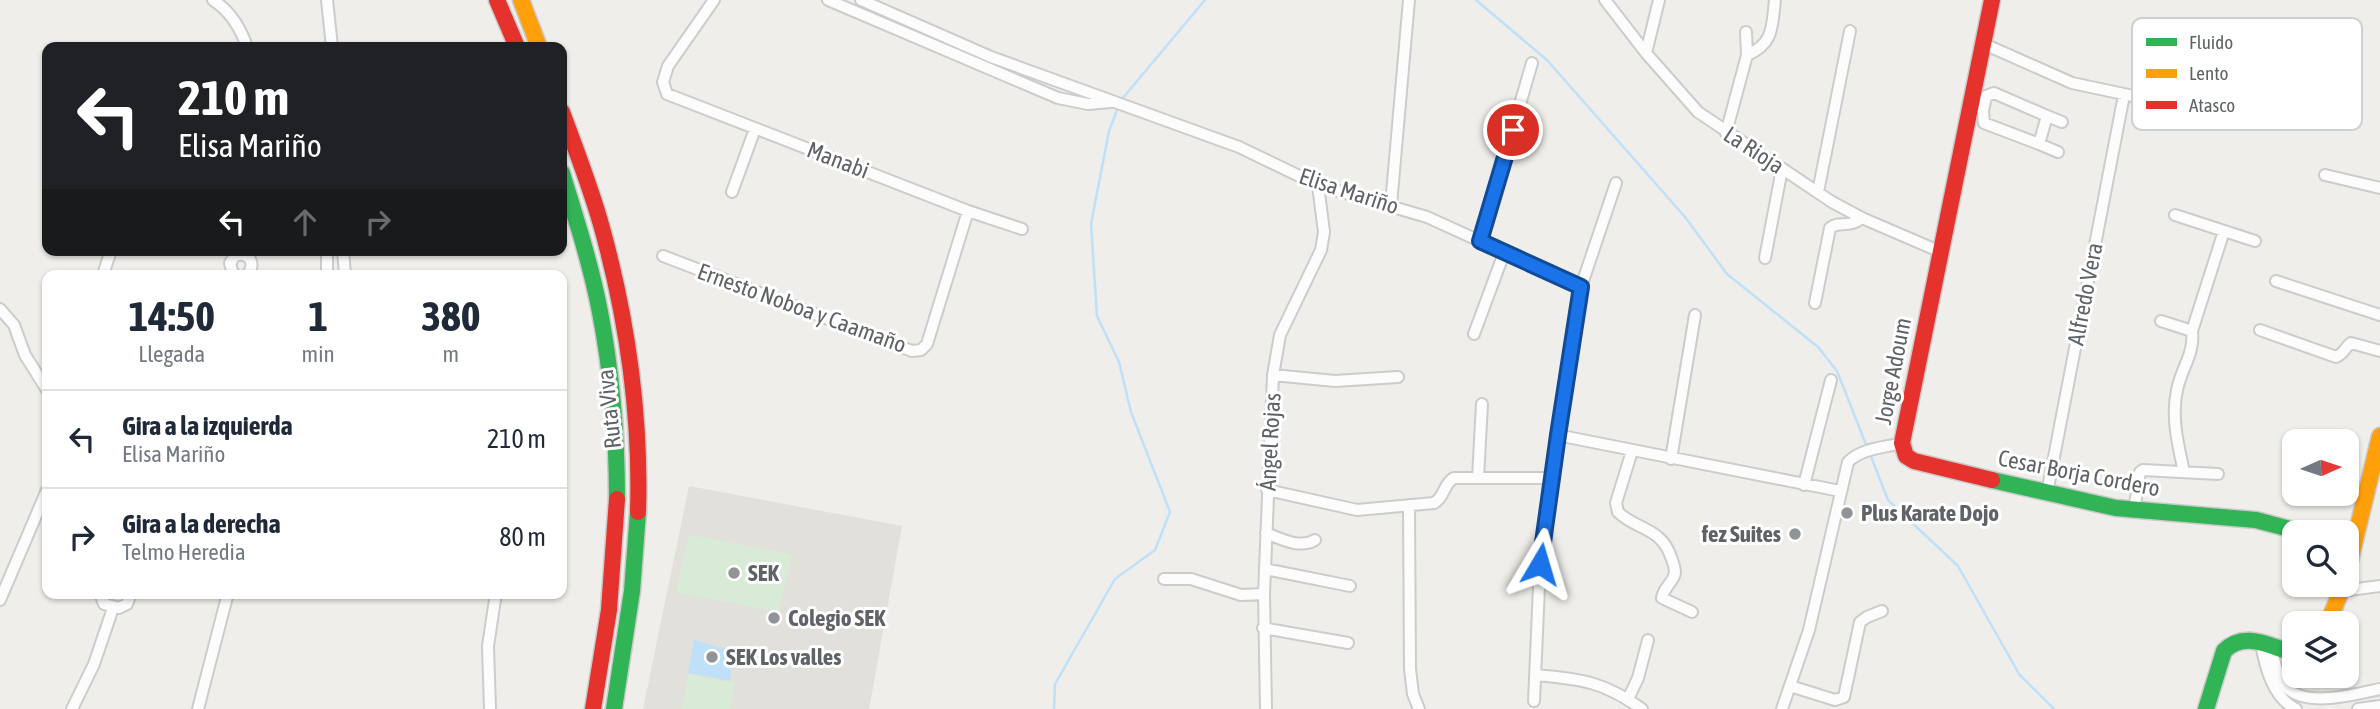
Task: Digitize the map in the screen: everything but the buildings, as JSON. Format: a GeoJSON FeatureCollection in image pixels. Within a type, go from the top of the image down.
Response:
{"type":"FeatureCollection","features":[{"type":"Feature","properties":{"kind":"main road"},"geometry":{"type":"LineString","coordinates":[[497,0],[515,42]]}},
{"type":"Feature","properties":{"kind":"main road"},"geometry":{"type":"LineString","coordinates":[[521,0],[536,42]]}},
{"type":"Feature","properties":{"kind":"main road","name":"Jorge Adoum"},"geometry":{"type":"LineString","coordinates":[[1898,444],[1976,108],[1992,0]]}},
{"type":"Feature","properties":{"kind":"main road","name":"Ruta Viva"},"geometry":{"type":"LineString","coordinates":[[567,127],[606,242],[620,310],[633,402],[638,471],[636,552],[630,618],[614,709]]}},
{"type":"Feature","properties":{"kind":"main road","name":"Ruta Viva"},"geometry":{"type":"LineString","coordinates":[[567,190],[600,313],[613,397],[617,467],[615,557],[610,614],[593,709]]}},
{"type":"Feature","properties":{"kind":"main road"},"geometry":{"type":"LineString","coordinates":[[2358,520],[2380,436]]}},
{"type":"Feature","properties":{"kind":"main road","name":"Cesar Borja Cordero"},"geometry":{"type":"LineString","coordinates":[[1898,444],[1913,461],[2046,493],[2134,511],[2241,517],[2282,526]]}},
{"type":"Feature","properties":{"kind":"main road"},"geometry":{"type":"LineString","coordinates":[[2206,709],[2224,651],[2229,645],[2237,640],[2246,640],[2282,650]]}},
{"type":"Feature","properties":{"kind":"street"},"geometry":{"type":"LineString","coordinates":[[213,0],[233,19],[244,42]]}},
{"type":"Feature","properties":{"kind":"street"},"geometry":{"type":"LineString","coordinates":[[327,0],[331,42]]}},
{"type":"Feature","properties":{"kind":"street","name":"Manabi"},"geometry":{"type":"LineString","coordinates":[[714,0],[668,66],[663,89],[672,97],[968,211],[1022,229]]}},
{"type":"Feature","properties":{"kind":"street","name":"Elisa Mariño"},"geometry":{"type":"LineString","coordinates":[[828,0],[1016,80],[1076,102],[1113,101]]}},
{"type":"Feature","properties":{"kind":"street","name":"Elisa Mariño"},"geometry":{"type":"LineString","coordinates":[[861,0],[1020,67],[1239,147],[1318,185],[1427,217],[1581,287]]}},
{"type":"Feature","properties":{"kind":"street"},"geometry":{"type":"LineString","coordinates":[[1391,205],[1409,0]]}},
{"type":"Feature","properties":{"kind":"street","name":"La Rioja"},"geometry":{"type":"LineString","coordinates":[[1605,0],[1646,53],[1698,112],[1726,133],[1862,218],[1941,251]]}},
{"type":"Feature","properties":{"kind":"street"},"geometry":{"type":"LineString","coordinates":[[1646,53],[1659,0]]}},
{"type":"Feature","properties":{"kind":"street"},"geometry":{"type":"LineString","coordinates":[[1747,55],[1766,44],[1775,0]]}},
{"type":"Feature","properties":{"kind":"street"},"geometry":{"type":"LineString","coordinates":[[1818,192],[1850,31]]}},
{"type":"Feature","properties":{"kind":"street"},"geometry":{"type":"LineString","coordinates":[[1726,133],[1747,55],[1746,32]]}},
{"type":"Feature","properties":{"kind":"street"},"geometry":{"type":"LineString","coordinates":[[1984,44],[2072,83],[2132,96]]}},
{"type":"Feature","properties":{"kind":"street"},"geometry":{"type":"LineString","coordinates":[[1480,241],[1532,63]]}},
{"type":"Feature","properties":{"kind":"street"},"geometry":{"type":"LineString","coordinates":[[1016,80],[1020,67]]}},
{"type":"Feature","properties":{"kind":"street"},"geometry":{"type":"LineString","coordinates":[[2058,152],[1986,124],[1976,108],[1988,94],[1994,93],[2062,122]]}},
{"type":"Feature","properties":{"kind":"street","name":"Alfredo Vera"},"geometry":{"type":"LineString","coordinates":[[2046,493],[2124,95]]}},
{"type":"Feature","properties":{"kind":"street"},"geometry":{"type":"LineString","coordinates":[[2039,144],[2047,116]]}},
{"type":"Feature","properties":{"kind":"street"},"geometry":{"type":"LineString","coordinates":[[732,192],[755,128]]}},
{"type":"Feature","properties":{"kind":"street"},"geometry":{"type":"LineString","coordinates":[[1765,258],[1782,169]]}},
{"type":"Feature","properties":{"kind":"street"},"geometry":{"type":"LineString","coordinates":[[2325,175],[2380,188]]}},
{"type":"Feature","properties":{"kind":"street"},"geometry":{"type":"LineString","coordinates":[[1534,701],[1539,580],[1581,287],[1616,183]]}},
{"type":"Feature","properties":{"kind":"street","name":"Ángel Rojas"},"geometry":{"type":"LineString","coordinates":[[1266,709],[1263,628],[1273,375],[1280,335],[1321,250],[1324,232],[1318,185]]}},
{"type":"Feature","properties":{"kind":"street","name":"Ernesto Noboa y Caamaño"},"geometry":{"type":"LineString","coordinates":[[663,256],[912,351],[921,350],[927,344],[968,211]]}},
{"type":"Feature","properties":{"kind":"street"},"geometry":{"type":"LineString","coordinates":[[2175,215],[2255,241]]}},
{"type":"Feature","properties":{"kind":"street"},"geometry":{"type":"LineString","coordinates":[[1815,303],[1830,228],[1835,224],[1851,225],[1862,218]]}},
{"type":"Feature","properties":{"kind":"street"},"geometry":{"type":"LineString","coordinates":[[2184,472],[2175,433],[2177,390],[2193,343],[2192,331],[2224,231]]}},
{"type":"Feature","properties":{"kind":"street"},"geometry":{"type":"LineString","coordinates":[[1474,334],[1504,253]]}},
{"type":"Feature","properties":{"kind":"street"},"geometry":{"type":"LineString","coordinates":[[2276,281],[2380,315]]}},
{"type":"Feature","properties":{"kind":"street"},"geometry":{"type":"LineString","coordinates":[[0,309],[14,326],[26,355],[42,382]]}},
{"type":"Feature","properties":{"kind":"street"},"geometry":{"type":"LineString","coordinates":[[1671,459],[1695,315]]}},
{"type":"Feature","properties":{"kind":"street"},"geometry":{"type":"LineString","coordinates":[[2161,321],[2192,331]]}},
{"type":"Feature","properties":{"kind":"street"},"geometry":{"type":"LineString","coordinates":[[2260,330],[2336,357],[2342,355],[2351,344],[2380,351]]}},
{"type":"Feature","properties":{"kind":"street"},"geometry":{"type":"LineString","coordinates":[[1273,375],[1335,382],[1398,377]]}},
{"type":"Feature","properties":{"kind":"street"},"geometry":{"type":"LineString","coordinates":[[1804,485],[1831,380]]}},
{"type":"Feature","properties":{"kind":"street"},"geometry":{"type":"LineString","coordinates":[[1478,478],[1482,404]]}},
{"type":"Feature","properties":{"kind":"street"},"geometry":{"type":"LineString","coordinates":[[1558,435],[1840,491]]}},
{"type":"Feature","properties":{"kind":"street","name":"Jorge Adoum"},"geometry":{"type":"LineString","coordinates":[[1782,709],[1814,610],[1848,463],[1853,457],[1869,450],[1898,444]]}},
{"type":"Feature","properties":{"kind":"street"},"geometry":{"type":"LineString","coordinates":[[1633,451],[1616,503],[1618,512],[1661,538],[1671,555],[1675,570],[1674,578],[1663,592],[1662,598],[1692,612]]}},
{"type":"Feature","properties":{"kind":"street"},"geometry":{"type":"LineString","coordinates":[[2134,511],[2140,472],[2218,474]]}},
{"type":"Feature","properties":{"kind":"street"},"geometry":{"type":"LineString","coordinates":[[1267,490],[1357,510],[1438,501],[1451,479],[1552,478]]}},
{"type":"Feature","properties":{"kind":"street"},"geometry":{"type":"LineString","coordinates":[[0,600],[3,584],[42,501]]}},
{"type":"Feature","properties":{"kind":"street"},"geometry":{"type":"LineString","coordinates":[[1409,505],[1410,669],[1413,694],[1419,709]]}},
{"type":"Feature","properties":{"kind":"street"},"geometry":{"type":"LineString","coordinates":[[1266,533],[1299,544],[1315,540]]}},
{"type":"Feature","properties":{"kind":"street"},"geometry":{"type":"LineString","coordinates":[[1265,569],[1350,586]]}},
{"type":"Feature","properties":{"kind":"street"},"geometry":{"type":"LineString","coordinates":[[1164,579],[1191,579],[1241,595],[1264,594]]}},
{"type":"Feature","properties":{"kind":"street"},"geometry":{"type":"LineString","coordinates":[[2359,587],[2380,586]]}},
{"type":"Feature","properties":{"kind":"street"},"geometry":{"type":"LineString","coordinates":[[102,599],[104,604],[113,608],[127,604],[129,599]]}},
{"type":"Feature","properties":{"kind":"street"},"geometry":{"type":"LineString","coordinates":[[198,709],[226,599]]}},
{"type":"Feature","properties":{"kind":"street"},"geometry":{"type":"LineString","coordinates":[[490,709],[488,646],[495,599]]}},
{"type":"Feature","properties":{"kind":"street"},"geometry":{"type":"LineString","coordinates":[[72,709],[94,664],[113,608]]}},
{"type":"Feature","properties":{"kind":"street"},"geometry":{"type":"LineString","coordinates":[[1790,686],[1835,699],[1844,697],[1860,622],[1882,611]]}},
{"type":"Feature","properties":{"kind":"street"},"geometry":{"type":"LineString","coordinates":[[1263,628],[1348,643]]}},
{"type":"Feature","properties":{"kind":"street"},"geometry":{"type":"LineString","coordinates":[[1628,699],[1638,678],[1648,640]]}},
{"type":"Feature","properties":{"kind":"street"},"geometry":{"type":"LineString","coordinates":[[2266,645],[2288,689],[2299,695],[2308,698],[2334,698],[2380,690]]}},
{"type":"Feature","properties":{"kind":"street"},"geometry":{"type":"LineString","coordinates":[[2266,645],[2267,670],[2285,703],[2296,709]]}},
{"type":"Feature","properties":{"kind":"street"},"geometry":{"type":"LineString","coordinates":[[1536,675],[1586,680],[1611,689],[1642,709]]}},
{"type":"Feature","properties":{"kind":"street"},"geometry":{"type":"LineString","coordinates":[[2358,709],[2380,706]]}},
{"type":"Feature","properties":{"kind":"shaded area","name":"Colegio SEK"},"geometry":{"type":"Polygon","coordinates":[[[689,486],[902,526],[869,709],[643,709],[689,486]]]}},
{"type":"Feature","properties":{"kind":"green space","name":"SEK"},"geometry":{"type":"Polygon","coordinates":[[[689,535],[792,554],[779,612],[676,592],[689,535]]]}},
{"type":"Feature","properties":{"kind":"green space"},"geometry":{"type":"Polygon","coordinates":[[[688,674],[735,683],[730,709],[682,709],[688,674]]]}},
{"type":"Feature","properties":{"kind":"water","name":"SEK Los valles"},"geometry":{"type":"Polygon","coordinates":[[[694,640],[734,651],[730,681],[688,673],[694,640]]]}},
{"type":"Feature","properties":{"kind":"waterway"},"geometry":{"type":"LineString","coordinates":[[1122,99],[1205,0]]}},
{"type":"Feature","properties":{"kind":"waterway"},"geometry":{"type":"LineString","coordinates":[[1476,0],[1547,60],[1685,217],[1727,274],[1818,347],[1837,371],[1867,447]]}},
{"type":"Feature","properties":{"kind":"waterway"},"geometry":{"type":"LineString","coordinates":[[1054,709],[1055,684],[1115,579],[1155,550],[1170,512],[1131,412],[1119,362],[1097,316],[1091,224],[1109,131],[1119,105]]}},
{"type":"Feature","properties":{"kind":"waterway"},"geometry":{"type":"LineString","coordinates":[[1870,454],[1888,500],[1958,566],[2019,674],[2054,709]]}},
{"type":"Feature","properties":{"kind":"traffic: fast"},"geometry":{"type":"LineString","coordinates":[[567,190],[588,259],[608,359],[617,499]]}},
{"type":"Feature","properties":{"kind":"traffic: fast"},"geometry":{"type":"LineString","coordinates":[[1992,480],[2116,508],[2256,520],[2282,527]]}},
{"type":"Feature","properties":{"kind":"traffic: fast"},"geometry":{"type":"LineString","coordinates":[[614,709],[632,591],[638,512]]}},
{"type":"Feature","properties":{"kind":"traffic: fast"},"geometry":{"type":"LineString","coordinates":[[2206,709],[2224,651],[2232,645],[2249,641],[2282,649]]}},
{"type":"Feature","properties":{"kind":"traffic: slow"},"geometry":{"type":"LineString","coordinates":[[521,0],[537,42]]}},
{"type":"Feature","properties":{"kind":"traffic: slow"},"geometry":{"type":"LineString","coordinates":[[2359,523],[2380,436]]}},
{"type":"Feature","properties":{"kind":"traffic: slow"},"geometry":{"type":"LineString","coordinates":[[2333,611],[2339,597]]}},
{"type":"Feature","properties":{"kind":"traffic: jam"},"geometry":{"type":"LineString","coordinates":[[497,0],[515,42]]}},
{"type":"Feature","properties":{"kind":"traffic: jam"},"geometry":{"type":"LineString","coordinates":[[1992,0],[1902,443],[1906,456],[1914,461],[1992,480]]}},
{"type":"Feature","properties":{"kind":"traffic: jam"},"geometry":{"type":"LineString","coordinates":[[567,126],[598,213],[619,297],[635,404],[638,512]]}},
{"type":"Feature","properties":{"kind":"traffic: jam"},"geometry":{"type":"LineString","coordinates":[[593,709],[609,610],[617,499]]}},
{"type":"Feature","properties":{"kind":"place","name":"Plus Karate Dojo"},"geometry":{"type":"Point","coordinates":[1847,513]}},
{"type":"Feature","properties":{"kind":"place","name":"fez Suites"},"geometry":{"type":"Point","coordinates":[1795,534]}},
{"type":"Feature","properties":{"kind":"place","name":"SEK"},"geometry":{"type":"Point","coordinates":[734,573]}},
{"type":"Feature","properties":{"kind":"place","name":"Colegio SEK"},"geometry":{"type":"Point","coordinates":[774,618]}},
{"type":"Feature","properties":{"kind":"place","name":"SEK Los valles"},"geometry":{"type":"Point","coordinates":[712,657]}},
{"type":"Feature","properties":{"kind":"route"},"geometry":{"type":"LineString","coordinates":[[1513,130],[1480,241],[1581,287],[1540,564]]}}]}
